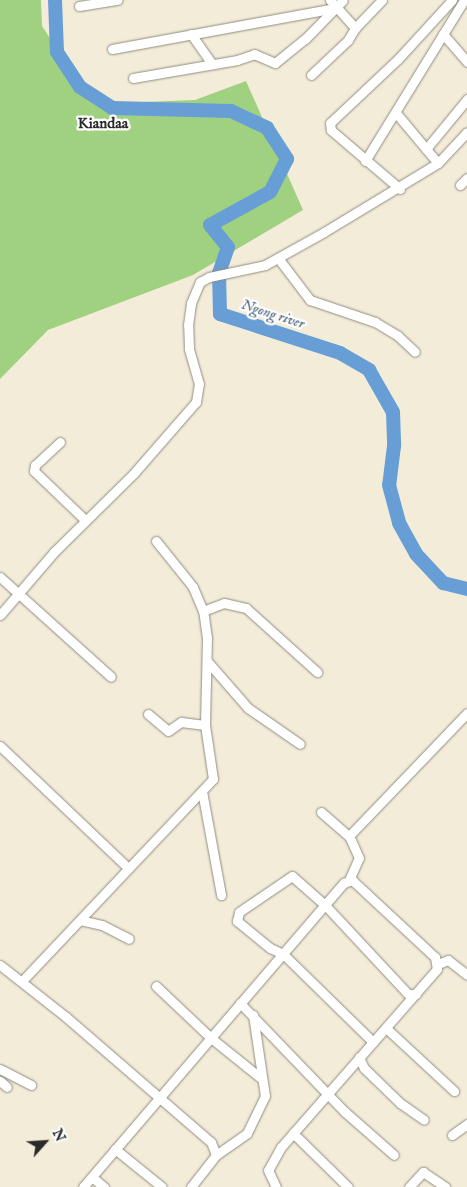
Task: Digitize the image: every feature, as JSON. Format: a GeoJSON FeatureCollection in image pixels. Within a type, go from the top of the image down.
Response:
{"type":"FeatureCollection","features":[{"type":"Feature","properties":{"kind":"street"},"geometry":{"type":"LineString","coordinates":[[79,6],[118,0]]}},
{"type":"Feature","properties":{"kind":"street"},"geometry":{"type":"LineString","coordinates":[[112,49],[333,4],[343,0]]}},
{"type":"Feature","properties":{"kind":"street"},"geometry":{"type":"LineString","coordinates":[[311,75],[348,40],[355,28],[382,0]]}},
{"type":"Feature","properties":{"kind":"street"},"geometry":{"type":"LineString","coordinates":[[400,189],[365,162],[331,130],[330,123],[398,59],[452,0]]}},
{"type":"Feature","properties":{"kind":"street"},"geometry":{"type":"LineString","coordinates":[[365,162],[464,0]]}},
{"type":"Feature","properties":{"kind":"street"},"geometry":{"type":"LineString","coordinates":[[333,4],[355,28]]}},
{"type":"Feature","properties":{"kind":"street"},"geometry":{"type":"LineString","coordinates":[[133,78],[237,60],[254,54],[277,62],[333,4]]}},
{"type":"Feature","properties":{"kind":"street"},"geometry":{"type":"LineString","coordinates":[[191,34],[211,63]]}},
{"type":"Feature","properties":{"kind":"street"},"geometry":{"type":"LineString","coordinates":[[443,34],[467,62]]}},
{"type":"Feature","properties":{"kind":"street"},"geometry":{"type":"LineString","coordinates":[[426,149],[467,99]]}},
{"type":"Feature","properties":{"kind":"street"},"geometry":{"type":"LineString","coordinates":[[396,112],[438,163]]}},
{"type":"Feature","properties":{"kind":"street"},"geometry":{"type":"LineString","coordinates":[[0,614],[84,519],[134,473],[196,402],[199,384],[189,348],[188,325],[196,289],[209,277],[239,272],[278,258],[400,189],[438,163],[467,132]]}},
{"type":"Feature","properties":{"kind":"street"},"geometry":{"type":"LineString","coordinates":[[460,185],[467,178]]}},
{"type":"Feature","properties":{"kind":"street"},"geometry":{"type":"LineString","coordinates":[[278,258],[310,300],[376,322],[398,336],[415,352]]}},
{"type":"Feature","properties":{"kind":"street"},"geometry":{"type":"LineString","coordinates":[[60,442],[35,465],[34,471],[84,519]]}},
{"type":"Feature","properties":{"kind":"street"},"geometry":{"type":"LineString","coordinates":[[22,981],[202,791],[214,774],[205,725],[207,661],[203,611],[193,587],[156,541]]}},
{"type":"Feature","properties":{"kind":"street"},"geometry":{"type":"LineString","coordinates":[[0,577],[111,677]]}},
{"type":"Feature","properties":{"kind":"street"},"geometry":{"type":"LineString","coordinates":[[203,611],[224,603],[246,608],[317,672]]}},
{"type":"Feature","properties":{"kind":"street"},"geometry":{"type":"LineString","coordinates":[[207,661],[248,708],[300,744]]}},
{"type":"Feature","properties":{"kind":"street"},"geometry":{"type":"LineString","coordinates":[[349,836],[467,713]]}},
{"type":"Feature","properties":{"kind":"street"},"geometry":{"type":"LineString","coordinates":[[148,714],[168,731],[182,722],[205,725]]}},
{"type":"Feature","properties":{"kind":"street"},"geometry":{"type":"LineString","coordinates":[[0,746],[128,868]]}},
{"type":"Feature","properties":{"kind":"street"},"geometry":{"type":"LineString","coordinates":[[202,791],[221,895]]}},
{"type":"Feature","properties":{"kind":"street"},"geometry":{"type":"LineString","coordinates":[[82,1187],[325,905],[349,880],[359,858],[349,836],[321,812]]}},
{"type":"Feature","properties":{"kind":"street"},"geometry":{"type":"LineString","coordinates":[[373,1042],[283,954],[270,948],[237,921],[239,912],[292,876],[325,905],[408,994],[416,994]]}},
{"type":"Feature","properties":{"kind":"street"},"geometry":{"type":"LineString","coordinates":[[349,880],[361,886],[406,928],[435,957],[438,964]]}},
{"type":"Feature","properties":{"kind":"street"},"geometry":{"type":"LineString","coordinates":[[80,920],[102,925],[129,939]]}},
{"type":"Feature","properties":{"kind":"street"},"geometry":{"type":"LineString","coordinates":[[276,1187],[268,1170],[293,1133],[416,994],[438,964],[448,960],[467,975]]}},
{"type":"Feature","properties":{"kind":"street"},"geometry":{"type":"LineString","coordinates":[[0,965],[22,981],[211,1142],[216,1155]]}},
{"type":"Feature","properties":{"kind":"street"},"geometry":{"type":"LineString","coordinates":[[156,986],[211,1038],[262,1079]]}},
{"type":"Feature","properties":{"kind":"street"},"geometry":{"type":"LineString","coordinates":[[240,1003],[329,1094],[394,1155]]}},
{"type":"Feature","properties":{"kind":"street"},"geometry":{"type":"LineString","coordinates":[[191,1187],[216,1155],[247,1133],[265,1096],[253,1015]]}},
{"type":"Feature","properties":{"kind":"street"},"geometry":{"type":"LineString","coordinates":[[386,1028],[454,1091]]}},
{"type":"Feature","properties":{"kind":"street"},"geometry":{"type":"LineString","coordinates":[[359,1057],[364,1068],[394,1097],[424,1120]]}},
{"type":"Feature","properties":{"kind":"street"},"geometry":{"type":"LineString","coordinates":[[0,1069],[31,1085]]}},
{"type":"Feature","properties":{"kind":"street"},"geometry":{"type":"LineString","coordinates":[[0,1081],[7,1088]]}},
{"type":"Feature","properties":{"kind":"street"},"geometry":{"type":"LineString","coordinates":[[452,1135],[467,1124]]}},
{"type":"Feature","properties":{"kind":"street"},"geometry":{"type":"LineString","coordinates":[[293,1133],[348,1187]]}},
{"type":"Feature","properties":{"kind":"street"},"geometry":{"type":"LineString","coordinates":[[115,1149],[162,1187]]}},
{"type":"Feature","properties":{"kind":"street"},"geometry":{"type":"LineString","coordinates":[[409,1187],[423,1172],[445,1187]]}},
{"type":"Feature","properties":{"kind":"street"},"geometry":{"type":"LineString","coordinates":[[92,1177],[104,1187]]}},
{"type":"Feature","properties":{"kind":"green space"},"geometry":{"type":"Polygon","coordinates":[[[0,0],[41,0],[42,26],[93,104],[195,100],[246,81],[303,210],[193,275],[48,330],[0,379],[0,0]]]}},
{"type":"Feature","properties":{"kind":"waterway","name":"Ngong river"},"geometry":{"type":"LineString","coordinates":[[55,0],[57,52],[80,87],[112,108],[231,111],[267,128],[287,159],[270,192],[210,225],[228,247],[219,273],[220,314],[340,353],[369,370],[393,412],[394,446],[389,485],[399,523],[416,554],[443,583],[467,589]]}},
{"type":"Feature","properties":{"kind":"district","name":"Kiandaa"},"geometry":{"type":"Point","coordinates":[103,124]}}]}
